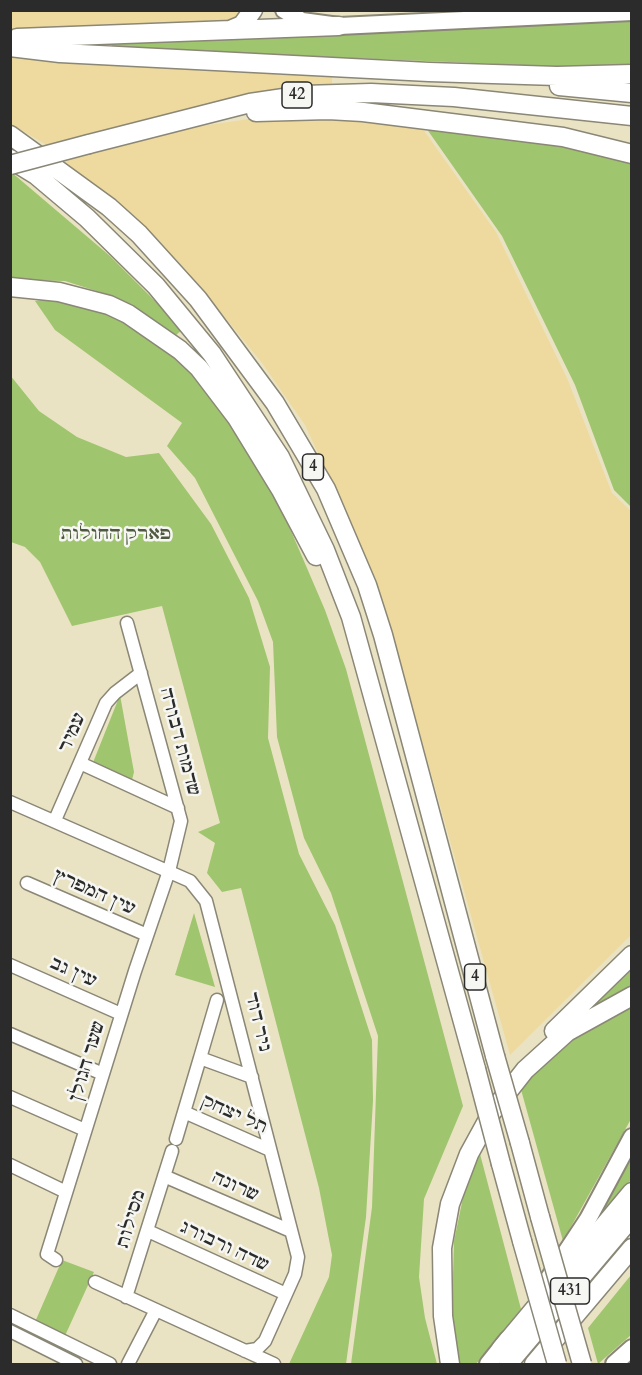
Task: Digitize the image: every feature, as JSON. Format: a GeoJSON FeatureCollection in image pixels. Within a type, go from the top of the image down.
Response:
{"type":"FeatureCollection","features":[{"type":"Feature","properties":{"kind":"highway"},"geometry":{"type":"LineString","coordinates":[[217,32],[242,25],[253,10]]}},
{"type":"Feature","properties":{"kind":"highway"},"geometry":{"type":"LineString","coordinates":[[10,38],[339,26]]}},
{"type":"Feature","properties":{"kind":"highway","name":"42"},"geometry":{"type":"LineString","coordinates":[[10,47],[72,53],[429,72],[557,76],[632,74]]}},
{"type":"Feature","properties":{"kind":"highway"},"geometry":{"type":"LineString","coordinates":[[429,72],[632,93]]}},
{"type":"Feature","properties":{"kind":"highway","name":"42"},"geometry":{"type":"LineString","coordinates":[[10,165],[250,103],[304,95],[371,93],[454,97],[511,104],[632,127]]}},
{"type":"Feature","properties":{"kind":"highway"},"geometry":{"type":"LineString","coordinates":[[511,104],[632,116]]}},
{"type":"Feature","properties":{"kind":"highway"},"geometry":{"type":"LineString","coordinates":[[174,123],[265,111],[363,112],[563,138],[632,154]]}},
{"type":"Feature","properties":{"kind":"highway","name":"4"},"geometry":{"type":"LineString","coordinates":[[10,135],[109,207],[139,234],[198,299],[275,403],[326,489],[367,585],[383,635],[495,1056],[582,1365]]}},
{"type":"Feature","properties":{"kind":"highway","name":"4"},"geometry":{"type":"LineString","coordinates":[[10,159],[36,176],[87,218],[133,261],[183,316],[212,354],[280,457],[325,550],[351,616],[557,1365]]}},
{"type":"Feature","properties":{"kind":"highway"},"geometry":{"type":"LineString","coordinates":[[10,286],[59,292],[109,305],[128,314],[180,350],[199,368],[248,435],[351,616]]}},
{"type":"Feature","properties":{"kind":"highway"},"geometry":{"type":"LineString","coordinates":[[448,1357],[441,1264],[447,1221],[455,1188],[469,1154],[504,1093],[545,1040],[632,955]]}},
{"type":"Feature","properties":{"kind":"highway"},"geometry":{"type":"LineString","coordinates":[[504,1093],[525,1070],[567,1032],[632,996]]}},
{"type":"Feature","properties":{"kind":"highway"},"geometry":{"type":"LineString","coordinates":[[504,1357],[632,1192]]}},
{"type":"Feature","properties":{"kind":"highway","name":"431"},"geometry":{"type":"LineString","coordinates":[[504,1357],[632,1217]]}},
{"type":"Feature","properties":{"kind":"highway","name":"431"},"geometry":{"type":"LineString","coordinates":[[534,1365],[632,1248]]}},
{"type":"Feature","properties":{"kind":"main road"},"geometry":{"type":"LineString","coordinates":[[284,10],[302,21],[339,26],[632,12]]}},
{"type":"Feature","properties":{"kind":"main road"},"geometry":{"type":"LineString","coordinates":[[488,1365],[504,1357],[588,1219],[632,1137]]}},
{"type":"Feature","properties":{"kind":"main road"},"geometry":{"type":"LineString","coordinates":[[614,1365],[632,1348]]}},
{"type":"Feature","properties":{"kind":"street","name":"שדמות דבורה"},"geometry":{"type":"LineString","coordinates":[[127,623],[181,821],[169,871]]}},
{"type":"Feature","properties":{"kind":"street","name":"עמיר"},"geometry":{"type":"LineString","coordinates":[[56,820],[106,703],[141,673]]}},
{"type":"Feature","properties":{"kind":"street"},"geometry":{"type":"LineString","coordinates":[[80,763],[178,807]]}},
{"type":"Feature","properties":{"kind":"street","name":"ניר דוד"},"geometry":{"type":"LineString","coordinates":[[10,802],[56,820],[190,881],[206,901],[291,1231],[297,1264],[266,1341],[257,1350],[245,1351]]}},
{"type":"Feature","properties":{"kind":"street","name":"שער הגולן"},"geometry":{"type":"LineString","coordinates":[[56,1260],[47,1254],[121,1014],[169,871]]}},
{"type":"Feature","properties":{"kind":"street","name":"עין המפרץ"},"geometry":{"type":"LineString","coordinates":[[27,883],[147,935]]}},
{"type":"Feature","properties":{"kind":"street","name":"עין גב"},"geometry":{"type":"LineString","coordinates":[[10,965],[121,1014]]}},
{"type":"Feature","properties":{"kind":"street","name":"מסילות"},"geometry":{"type":"LineString","coordinates":[[126,1297],[217,1000]]}},
{"type":"Feature","properties":{"kind":"street"},"geometry":{"type":"LineString","coordinates":[[10,1034],[103,1074]]}},
{"type":"Feature","properties":{"kind":"street"},"geometry":{"type":"LineString","coordinates":[[200,1058],[252,1077]]}},
{"type":"Feature","properties":{"kind":"street"},"geometry":{"type":"LineString","coordinates":[[10,1097],[85,1130]]}},
{"type":"Feature","properties":{"kind":"street","name":"תל יצחק"},"geometry":{"type":"LineString","coordinates":[[184,1112],[270,1150]]}},
{"type":"Feature","properties":{"kind":"street"},"geometry":{"type":"LineString","coordinates":[[10,1165],[66,1192]]}},
{"type":"Feature","properties":{"kind":"street","name":"שרונה"},"geometry":{"type":"LineString","coordinates":[[164,1176],[291,1231]]}},
{"type":"Feature","properties":{"kind":"street","name":"שדה ורבורג"},"geometry":{"type":"LineString","coordinates":[[148,1231],[286,1294]]}},
{"type":"Feature","properties":{"kind":"street"},"geometry":{"type":"LineString","coordinates":[[95,1282],[274,1365]]}},
{"type":"Feature","properties":{"kind":"street"},"geometry":{"type":"LineString","coordinates":[[128,1365],[156,1310]]}},
{"type":"Feature","properties":{"kind":"street"},"geometry":{"type":"LineString","coordinates":[[10,1315],[110,1365]]}},
{"type":"Feature","properties":{"kind":"street"},"geometry":{"type":"LineString","coordinates":[[10,1331],[76,1365]]}},
{"type":"Feature","properties":{"kind":"green space"},"geometry":{"type":"Polygon","coordinates":[[[631,20],[632,66],[569,67],[112,48],[112,41],[556,25],[631,20]]]}},
{"type":"Feature","properties":{"kind":"green space"},"geometry":{"type":"Polygon","coordinates":[[[424,125],[551,143],[631,161],[631,507],[614,490],[575,385],[502,236],[424,125]]]}},
{"type":"Feature","properties":{"kind":"green space"},"geometry":{"type":"Polygon","coordinates":[[[10,171],[110,256],[183,329],[175,336],[132,306],[112,296],[65,281],[11,280],[10,171]]]}},
{"type":"Feature","properties":{"kind":"green space"},"geometry":{"type":"Polygon","coordinates":[[[59,298],[94,306],[136,326],[169,349],[198,376],[235,426],[285,517],[325,610],[346,669],[463,1106],[424,1199],[419,1277],[425,1318],[437,1364],[351,1364],[372,1207],[378,1036],[331,893],[304,838],[277,737],[273,642],[258,601],[195,478],[167,446],[182,423],[55,330],[35,301],[59,298]]]}},
{"type":"Feature","properties":{"kind":"green space","name":"פארק החולות"},"geometry":{"type":"Polygon","coordinates":[[[10,375],[39,411],[77,437],[126,457],[159,453],[211,524],[249,598],[270,667],[268,738],[299,854],[335,925],[372,1040],[373,1101],[366,1217],[346,1364],[289,1364],[329,1277],[332,1255],[319,1188],[241,888],[222,892],[207,873],[215,843],[198,832],[220,823],[162,606],[72,626],[40,562],[25,547],[11,542],[10,375]]]}},
{"type":"Feature","properties":{"kind":"green space"},"geometry":{"type":"Polygon","coordinates":[[[120,695],[134,772],[131,784],[92,765],[120,695]]]}},
{"type":"Feature","properties":{"kind":"green space"},"geometry":{"type":"Polygon","coordinates":[[[194,913],[215,987],[175,975],[194,913]]]}},
{"type":"Feature","properties":{"kind":"green space"},"geometry":{"type":"Polygon","coordinates":[[[631,964],[631,986],[578,1017],[631,964]]]}},
{"type":"Feature","properties":{"kind":"green space"},"geometry":{"type":"Polygon","coordinates":[[[631,1002],[631,1119],[563,1241],[520,1086],[575,1035],[631,1002]]]}},
{"type":"Feature","properties":{"kind":"green space"},"geometry":{"type":"Polygon","coordinates":[[[480,1154],[521,1309],[476,1364],[460,1364],[452,1309],[454,1241],[466,1183],[480,1154]]]}},
{"type":"Feature","properties":{"kind":"green space"},"geometry":{"type":"Polygon","coordinates":[[[631,1156],[631,1180],[593,1224],[620,1177],[631,1156]]]}},
{"type":"Feature","properties":{"kind":"green space"},"geometry":{"type":"Polygon","coordinates":[[[62,1260],[94,1272],[64,1338],[35,1322],[62,1260]]]}},
{"type":"Feature","properties":{"kind":"green space"},"geometry":{"type":"Polygon","coordinates":[[[631,1275],[631,1335],[598,1364],[588,1328],[631,1275]]]}},
{"type":"Feature","properties":{"kind":"sand"},"geometry":{"type":"Polygon","coordinates":[[[11,11],[246,11],[228,26],[40,30],[11,29],[11,11]]]}},
{"type":"Feature","properties":{"kind":"sand"},"geometry":{"type":"Polygon","coordinates":[[[11,54],[332,74],[332,87],[50,147],[11,124],[11,54]]]}},
{"type":"Feature","properties":{"kind":"sand"},"geometry":{"type":"Polygon","coordinates":[[[320,114],[420,125],[496,232],[567,378],[612,493],[632,512],[631,935],[510,1055],[389,623],[359,542],[305,425],[262,363],[193,278],[158,240],[61,159],[188,128],[256,118],[320,114]]]}}]}
